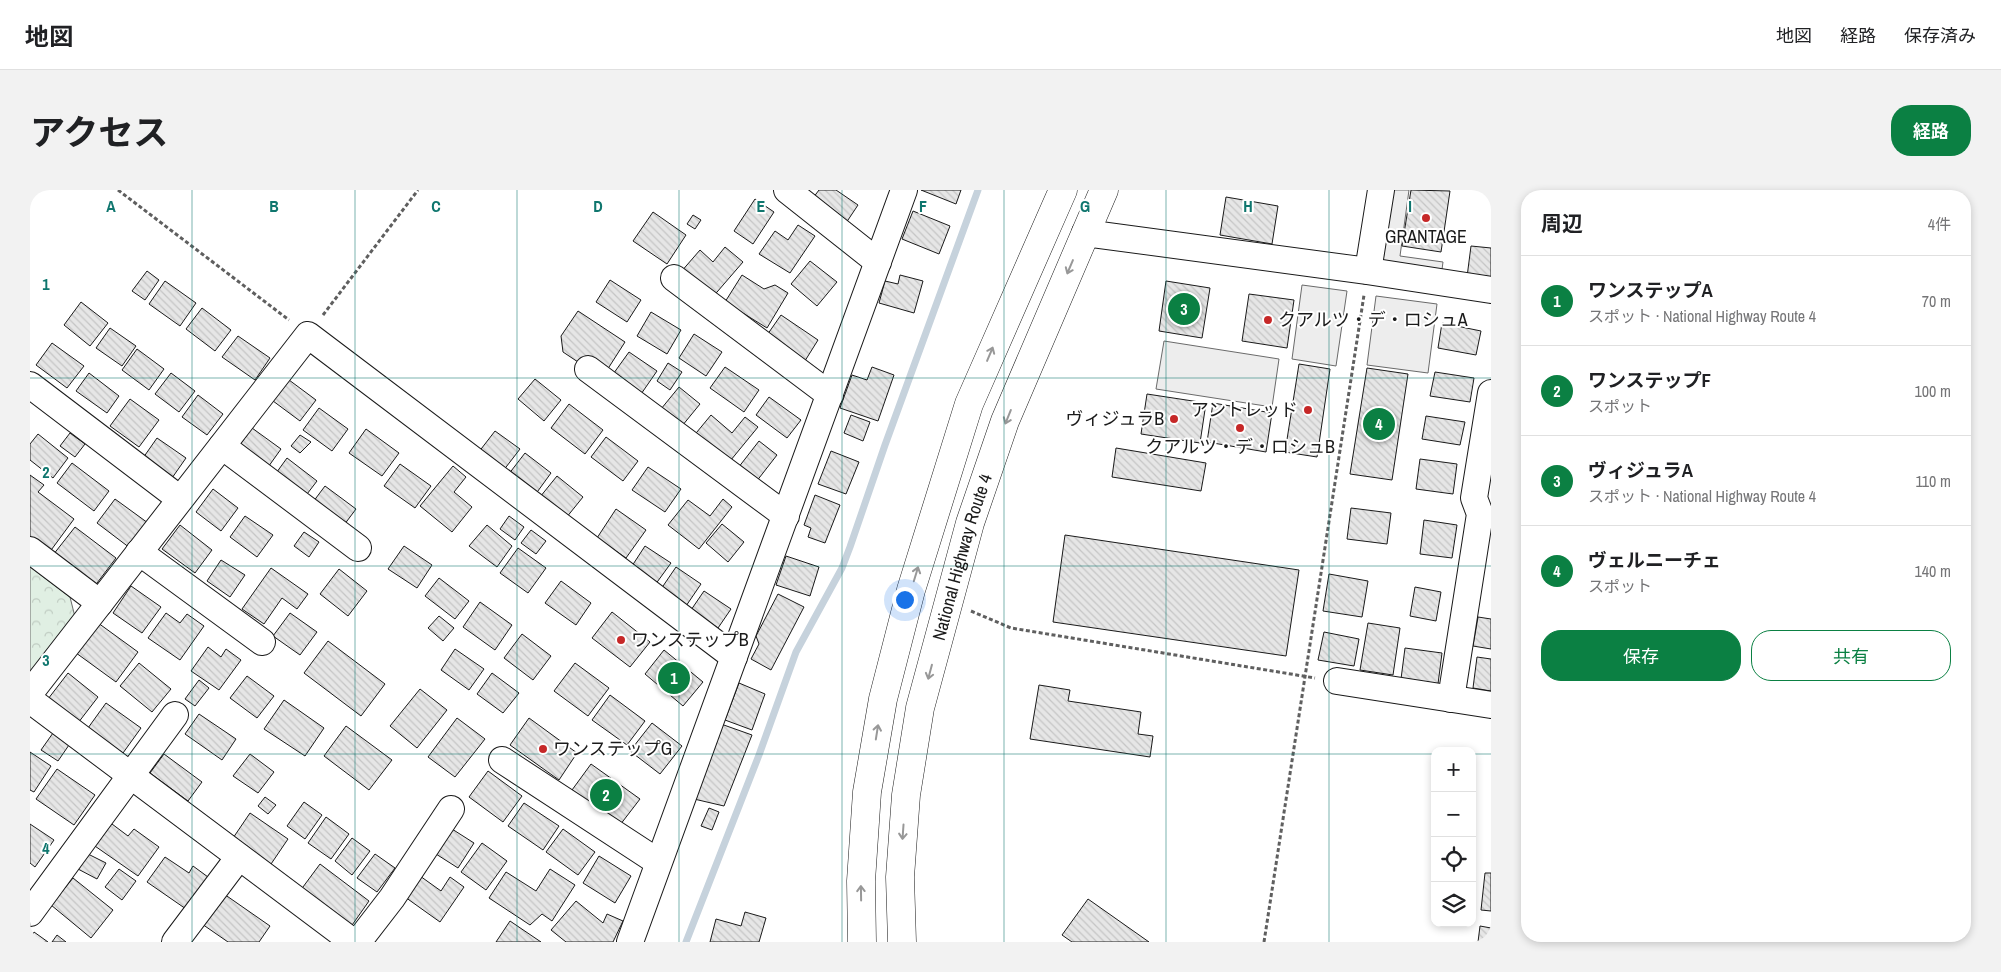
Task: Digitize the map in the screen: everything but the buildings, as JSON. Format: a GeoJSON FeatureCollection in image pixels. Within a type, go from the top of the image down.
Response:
{"type":"FeatureCollection","features":[{"type":"Feature","properties":{"kind":"highway"},"geometry":{"type":"LineString","coordinates":[[862,942],[861,881],[867,792],[883,698],[909,599],[969,404],[1063,190]]}},
{"type":"Feature","properties":{"kind":"highway","name":"National Highway Route 4"},"geometry":{"type":"LineString","coordinates":[[902,942],[900,877],[906,795],[920,708],[970,523],[1006,421],[1104,190]]}},
{"type":"Feature","properties":{"kind":"street"},"geometry":{"type":"LineString","coordinates":[[786,190],[878,262]]}},
{"type":"Feature","properties":{"kind":"street"},"geometry":{"type":"LineString","coordinates":[[630,942],[904,190]]}},
{"type":"Feature","properties":{"kind":"street"},"geometry":{"type":"LineString","coordinates":[[1368,271],[1381,190]]}},
{"type":"Feature","properties":{"kind":"street"},"geometry":{"type":"LineString","coordinates":[[1085,233],[1368,271],[1491,290]]}},
{"type":"Feature","properties":{"kind":"street"},"geometry":{"type":"LineString","coordinates":[[674,278],[830,394]]}},
{"type":"Feature","properties":{"kind":"street"},"geometry":{"type":"LineString","coordinates":[[30,693],[308,335],[734,657]]}},
{"type":"Feature","properties":{"kind":"street"},"geometry":{"type":"LineString","coordinates":[[588,369],[786,516]]}},
{"type":"Feature","properties":{"kind":"street"},"geometry":{"type":"LineString","coordinates":[[30,385],[180,499]]}},
{"type":"Feature","properties":{"kind":"street"},"geometry":{"type":"LineString","coordinates":[[1451,699],[1480,514],[1474,498],[1491,393]]}},
{"type":"Feature","properties":{"kind":"street"},"geometry":{"type":"LineString","coordinates":[[222,446],[358,548]]}},
{"type":"Feature","properties":{"kind":"street"},"geometry":{"type":"LineString","coordinates":[[30,550],[100,603]]}},
{"type":"Feature","properties":{"kind":"street"},"geometry":{"type":"LineString","coordinates":[[139,552],[262,642]]}},
{"type":"Feature","properties":{"kind":"street"},"geometry":{"type":"LineString","coordinates":[[1337,682],[1491,705]]}},
{"type":"Feature","properties":{"kind":"street"},"geometry":{"type":"LineString","coordinates":[[30,700],[353,942]]}},
{"type":"Feature","properties":{"kind":"street"},"geometry":{"type":"LineString","coordinates":[[30,913],[176,715]]}},
{"type":"Feature","properties":{"kind":"street"},"geometry":{"type":"LineString","coordinates":[[502,760],[658,862]]}},
{"type":"Feature","properties":{"kind":"street"},"geometry":{"type":"LineString","coordinates":[[358,942],[392,898],[451,809]]}},
{"type":"Feature","properties":{"kind":"street"},"geometry":{"type":"LineString","coordinates":[[175,942],[239,856]]}},
{"type":"Feature","properties":{"kind":"path"},"geometry":{"type":"LineString","coordinates":[[118,190],[308,335],[418,190]]}},
{"type":"Feature","properties":{"kind":"path"},"geometry":{"type":"LineString","coordinates":[[1264,942],[1303,676],[1368,271]]}},
{"type":"Feature","properties":{"kind":"path"},"geometry":{"type":"LineString","coordinates":[[949,601],[1011,628],[1337,682]]}},
{"type":"Feature","properties":{"kind":"green space"},"geometry":{"type":"Polygon","coordinates":[[[30,567],[70,597],[75,617],[30,676],[30,567]]]}},
{"type":"Feature","properties":{"kind":"shaded area"},"geometry":{"type":"Polygon","coordinates":[[[1392,190],[1409,190],[1400,256],[1443,262],[1441,277],[1382,269],[1392,190]]]}},
{"type":"Feature","properties":{"kind":"shaded area"},"geometry":{"type":"Polygon","coordinates":[[[1302,285],[1347,291],[1336,366],[1292,359],[1302,285]]]}},
{"type":"Feature","properties":{"kind":"shaded area"},"geometry":{"type":"Polygon","coordinates":[[[1376,296],[1437,304],[1428,373],[1367,365],[1376,296]]]}},
{"type":"Feature","properties":{"kind":"shaded area"},"geometry":{"type":"Polygon","coordinates":[[[1164,341],[1279,359],[1272,407],[1156,389],[1164,341]]]}},
{"type":"Feature","properties":{"kind":"waterway"},"geometry":{"type":"LineString","coordinates":[[686,942],[759,755],[796,652],[842,568],[978,190]]}},
{"type":"Feature","properties":{"kind":"place","name":"GRANTAGE"},"geometry":{"type":"Point","coordinates":[1426,218]}},
{"type":"Feature","properties":{"kind":"place","name":"ヴィジュラA"},"geometry":{"type":"Point","coordinates":[1184,309]}},
{"type":"Feature","properties":{"kind":"place","name":"クアルツ・デ・ロシュA"},"geometry":{"type":"Point","coordinates":[1268,320]}},
{"type":"Feature","properties":{"kind":"place","name":"アントレッド"},"geometry":{"type":"Point","coordinates":[1308,410]}},
{"type":"Feature","properties":{"kind":"place","name":"ヴィジュラB"},"geometry":{"type":"Point","coordinates":[1174,419]}},
{"type":"Feature","properties":{"kind":"place","name":"ヴェルニーチェ"},"geometry":{"type":"Point","coordinates":[1379,424]}},
{"type":"Feature","properties":{"kind":"place","name":"クアルツ・デ・ロシュB"},"geometry":{"type":"Point","coordinates":[1240,428]}},
{"type":"Feature","properties":{"kind":"place","name":"ワンステップB"},"geometry":{"type":"Point","coordinates":[621,640]}},
{"type":"Feature","properties":{"kind":"place","name":"ワンステップA"},"geometry":{"type":"Point","coordinates":[674,678]}},
{"type":"Feature","properties":{"kind":"place","name":"ワンステップG"},"geometry":{"type":"Point","coordinates":[543,749]}},
{"type":"Feature","properties":{"kind":"place","name":"ワンステップF"},"geometry":{"type":"Point","coordinates":[606,795]}}]}
